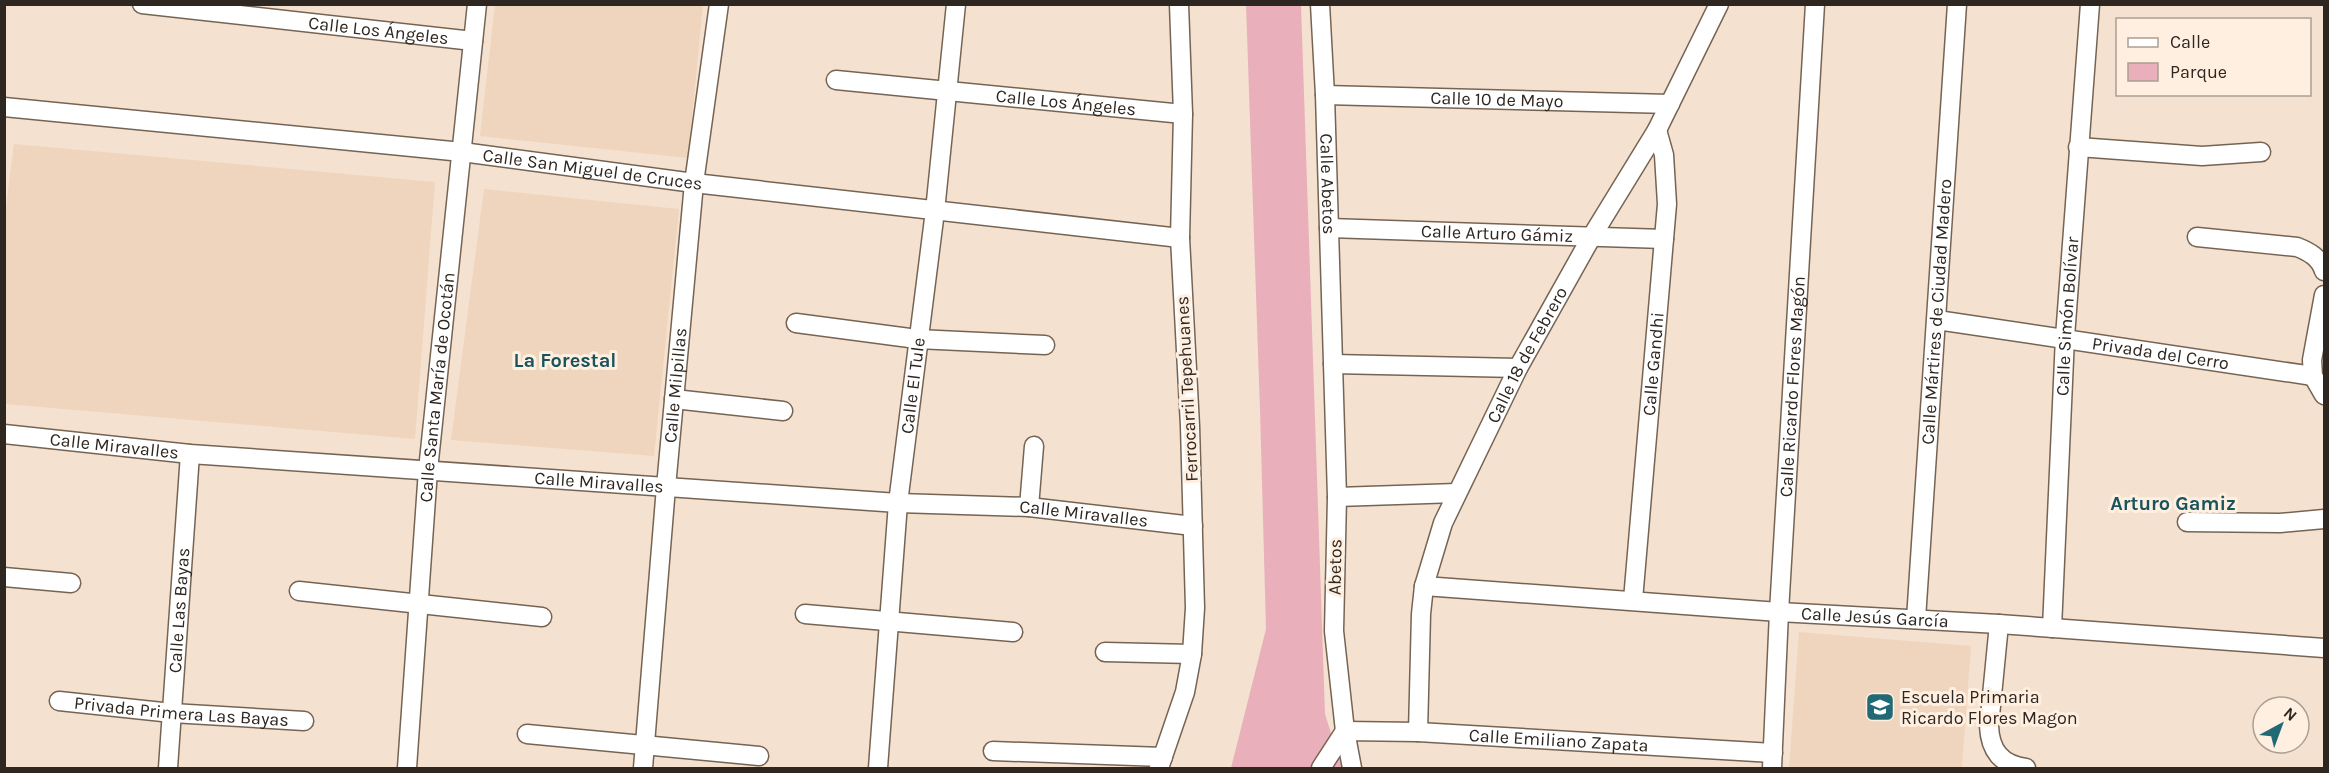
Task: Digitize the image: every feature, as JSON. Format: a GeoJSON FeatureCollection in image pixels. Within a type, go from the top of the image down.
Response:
{"type":"FeatureCollection","features":[{"type":"Feature","properties":{"kind":"street","name":"Calle Los Ángeles"},"geometry":{"type":"LineString","coordinates":[[142,4],[472,40]]}},
{"type":"Feature","properties":{"kind":"street","name":"Calle Santa María de Ocotán"},"geometry":{"type":"LineString","coordinates":[[406,768],[428,470],[477,4]]}},
{"type":"Feature","properties":{"kind":"street","name":"Calle Milpillas"},"geometry":{"type":"LineString","coordinates":[[643,768],[694,183],[718,4]]}},
{"type":"Feature","properties":{"kind":"street","name":"Calle El Tule"},"geometry":{"type":"LineString","coordinates":[[878,768],[898,503],[948,92],[956,4]]}},
{"type":"Feature","properties":{"kind":"street","name":"Ferrocarril Tepehuanes"},"geometry":{"type":"LineString","coordinates":[[1161,763],[1185,692],[1192,654],[1195,608],[1180,237],[1183,114],[1179,4]]}},
{"type":"Feature","properties":{"kind":"street","name":"Calle Abetos"},"geometry":{"type":"LineString","coordinates":[[1320,4],[1333,364]]}},
{"type":"Feature","properties":{"kind":"street","name":"Calle 18 de Febrero"},"geometry":{"type":"LineString","coordinates":[[1418,732],[1421,614],[1424,586],[1443,523],[1518,368],[1592,236],[1657,130],[1719,4]]}},
{"type":"Feature","properties":{"kind":"street","name":"Calle Ricardo Flores Magón"},"geometry":{"type":"LineString","coordinates":[[1773,760],[1779,612],[1815,4]]}},
{"type":"Feature","properties":{"kind":"street","name":"Calle Mártires de Ciudad Madero"},"geometry":{"type":"LineString","coordinates":[[1916,619],[1957,4]]}},
{"type":"Feature","properties":{"kind":"street","name":"Calle Simón Bolívar"},"geometry":{"type":"LineString","coordinates":[[2052,628],[2065,337],[2090,4]]}},
{"type":"Feature","properties":{"kind":"street","name":"Calle Los Ángeles"},"geometry":{"type":"LineString","coordinates":[[836,80],[1183,114]]}},
{"type":"Feature","properties":{"kind":"street","name":"Calle 10 de Mayo"},"geometry":{"type":"LineString","coordinates":[[1325,95],[1670,104]]}},
{"type":"Feature","properties":{"kind":"street","name":"Calle San Miguel de Cruces"},"geometry":{"type":"LineString","coordinates":[[4,107],[462,152],[694,183],[1180,237]]}},
{"type":"Feature","properties":{"kind":"street","name":"Calle Gandhi"},"geometry":{"type":"LineString","coordinates":[[1633,600],[1667,182],[1664,155],[1657,130]]}},
{"type":"Feature","properties":{"kind":"street"},"geometry":{"type":"LineString","coordinates":[[2078,147],[2202,156],[2261,152]]}},
{"type":"Feature","properties":{"kind":"street","name":"Calle Arturo Gámiz"},"geometry":{"type":"LineString","coordinates":[[1329,228],[1664,239]]}},
{"type":"Feature","properties":{"kind":"street"},"geometry":{"type":"LineString","coordinates":[[2197,237],[2297,247],[2310,252],[2318,259],[2325,271]]}},
{"type":"Feature","properties":{"kind":"street"},"geometry":{"type":"LineString","coordinates":[[2325,295],[2317,363],[2325,395]]}},
{"type":"Feature","properties":{"kind":"street","name":"Privada del Cerro"},"geometry":{"type":"LineString","coordinates":[[1937,320],[2065,337],[2317,363]]}},
{"type":"Feature","properties":{"kind":"street"},"geometry":{"type":"LineString","coordinates":[[796,323],[917,339],[1045,345]]}},
{"type":"Feature","properties":{"kind":"street"},"geometry":{"type":"LineString","coordinates":[[1333,364],[1518,368]]}},
{"type":"Feature","properties":{"kind":"street","name":"Abetos"},"geometry":{"type":"LineString","coordinates":[[1333,364],[1337,497],[1334,631],[1345,731],[1352,768]]}},
{"type":"Feature","properties":{"kind":"street"},"geometry":{"type":"LineString","coordinates":[[674,399],[783,411]]}},
{"type":"Feature","properties":{"kind":"street","name":"Calle Miravalles"},"geometry":{"type":"LineString","coordinates":[[4,434],[190,453],[666,487],[898,503],[1029,507],[1193,526]]}},
{"type":"Feature","properties":{"kind":"street"},"geometry":{"type":"LineString","coordinates":[[1029,507],[1034,446]]}},
{"type":"Feature","properties":{"kind":"street","name":"Calle Las Bayas"},"geometry":{"type":"LineString","coordinates":[[168,768],[190,453]]}},
{"type":"Feature","properties":{"kind":"street"},"geometry":{"type":"LineString","coordinates":[[1337,497],[1457,493]]}},
{"type":"Feature","properties":{"kind":"street"},"geometry":{"type":"LineString","coordinates":[[2187,522],[2269,523],[2325,519]]}},
{"type":"Feature","properties":{"kind":"street"},"geometry":{"type":"LineString","coordinates":[[4,577],[71,583]]}},
{"type":"Feature","properties":{"kind":"street","name":"Calle Jesús García"},"geometry":{"type":"LineString","coordinates":[[1424,586],[2325,648]]}},
{"type":"Feature","properties":{"kind":"street"},"geometry":{"type":"LineString","coordinates":[[298,591],[542,617]]}},
{"type":"Feature","properties":{"kind":"street"},"geometry":{"type":"LineString","coordinates":[[805,614],[1013,632]]}},
{"type":"Feature","properties":{"kind":"street"},"geometry":{"type":"LineString","coordinates":[[1999,624],[1989,738],[2001,759],[2008,764],[2026,768]]}},
{"type":"Feature","properties":{"kind":"street"},"geometry":{"type":"LineString","coordinates":[[1105,652],[1192,654]]}},
{"type":"Feature","properties":{"kind":"street","name":"Privada Primera Las Bayas"},"geometry":{"type":"LineString","coordinates":[[59,701],[172,713],[304,721]]}},
{"type":"Feature","properties":{"kind":"street"},"geometry":{"type":"LineString","coordinates":[[1321,768],[1345,731]]}},
{"type":"Feature","properties":{"kind":"street","name":"Calle Emiliano Zapata"},"geometry":{"type":"LineString","coordinates":[[1345,731],[1418,732],[1773,760]]}},
{"type":"Feature","properties":{"kind":"street"},"geometry":{"type":"LineString","coordinates":[[527,734],[759,756]]}},
{"type":"Feature","properties":{"kind":"street"},"geometry":{"type":"LineString","coordinates":[[993,750],[1161,763]]}},
{"type":"Feature","properties":{"kind":"shaded area"},"geometry":{"type":"Polygon","coordinates":[[[495,5],[703,5],[688,158],[480,136],[495,5]]]}},
{"type":"Feature","properties":{"kind":"shaded area"},"geometry":{"type":"Polygon","coordinates":[[[14,144],[435,182],[415,439],[5,404],[4,221],[14,144]]]}},
{"type":"Feature","properties":{"kind":"shaded area"},"geometry":{"type":"Polygon","coordinates":[[[484,189],[679,209],[654,456],[451,440],[484,189]]]}},
{"type":"Feature","properties":{"kind":"shaded area","name":"Escuela Primaria Ricardo Flores Magon"},"geometry":{"type":"Polygon","coordinates":[[[1799,632],[1971,646],[1962,768],[1789,768],[1799,632]]]}},
{"type":"Feature","properties":{"kind":"green space"},"geometry":{"type":"Polygon","coordinates":[[[1246,5],[1301,5],[1325,714],[1342,768],[1231,768],[1266,629],[1246,5]]]}},
{"type":"Feature","properties":{"kind":"place","name":"Escuela Primaria Ricardo Flores Magon"},"geometry":{"type":"Point","coordinates":[1880,707]}},
{"type":"Feature","properties":{"kind":"district","name":"La Forestal"},"geometry":{"type":"Point","coordinates":[565,360]}},
{"type":"Feature","properties":{"kind":"district","name":"Arturo Gamiz"},"geometry":{"type":"Point","coordinates":[2173,503]}}]}
